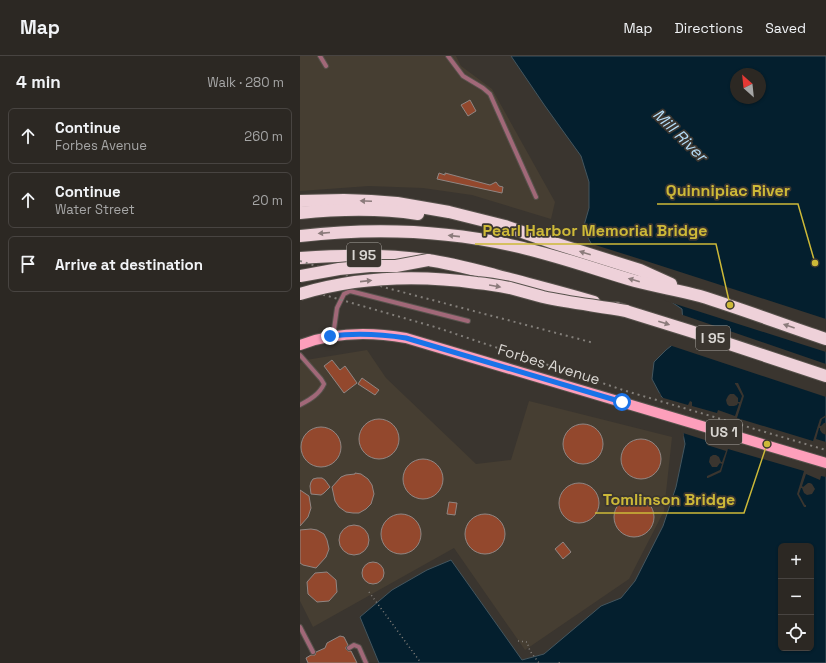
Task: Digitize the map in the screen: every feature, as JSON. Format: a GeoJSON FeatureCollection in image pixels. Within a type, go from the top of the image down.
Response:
{"type":"FeatureCollection","features":[{"type":"Feature","properties":{"kind":"highway"},"geometry":{"type":"LineString","coordinates":[[300,201],[351,200],[397,203],[475,218],[505,226],[640,270],[699,296]]}},
{"type":"Feature","properties":{"kind":"highway"},"geometry":{"type":"LineString","coordinates":[[300,213],[375,210],[410,213],[466,223],[554,243]]}},
{"type":"Feature","properties":{"kind":"highway","name":"I 95"},"geometry":{"type":"LineString","coordinates":[[300,236],[377,231],[437,234],[483,240],[536,251],[636,281],[699,296],[826,339]]}},
{"type":"Feature","properties":{"kind":"highway","name":"I 95"},"geometry":{"type":"LineString","coordinates":[[300,258],[376,255],[428,260],[454,265],[626,311],[826,376]]}},
{"type":"Feature","properties":{"kind":"highway"},"geometry":{"type":"LineString","coordinates":[[300,276],[347,268],[396,266],[428,260]]}},
{"type":"Feature","properties":{"kind":"highway"},"geometry":{"type":"LineString","coordinates":[[300,294],[333,286],[377,280],[442,280],[493,285],[542,297],[626,311]]}},
{"type":"Feature","properties":{"kind":"main road","name":"Forbes Avenue"},"geometry":{"type":"LineString","coordinates":[[333,336],[393,336],[418,341],[826,463]]}},
{"type":"Feature","properties":{"kind":"main road","name":"US 1"},"geometry":{"type":"LineString","coordinates":[[300,345],[333,336]]}},
{"type":"Feature","properties":{"kind":"lane"},"geometry":{"type":"LineString","coordinates":[[320,56],[326,66]]}},
{"type":"Feature","properties":{"kind":"lane"},"geometry":{"type":"LineString","coordinates":[[448,56],[463,76],[490,94],[536,197]]}},
{"type":"Feature","properties":{"kind":"lane"},"geometry":{"type":"LineString","coordinates":[[333,336],[337,308],[344,294],[350,291],[468,321]]}},
{"type":"Feature","properties":{"kind":"lane"},"geometry":{"type":"LineString","coordinates":[[300,355],[324,384],[322,390],[300,405]]}},
{"type":"Feature","properties":{"kind":"lane"},"geometry":{"type":"LineString","coordinates":[[300,627],[313,652]]}},
{"type":"Feature","properties":{"kind":"lane"},"geometry":{"type":"LineString","coordinates":[[349,648],[354,645],[359,647],[366,663]]}},
{"type":"Feature","properties":{"kind":"path"},"geometry":{"type":"LineString","coordinates":[[370,592],[420,663]]}},
{"type":"Feature","properties":{"kind":"path"},"geometry":{"type":"LineString","coordinates":[[518,641],[527,642],[530,651],[539,663]]}},
{"type":"Feature","properties":{"kind":"shaded area"},"geometry":{"type":"Polygon","coordinates":[[[300,56],[456,56],[461,66],[492,89],[555,202],[551,219],[472,195],[423,188],[369,186],[300,191],[300,56]]]}},
{"type":"Feature","properties":{"kind":"shaded area"},"geometry":{"type":"Polygon","coordinates":[[[367,350],[386,378],[476,464],[511,460],[529,401],[672,437],[664,511],[629,579],[525,650],[454,548],[313,627],[300,601],[300,363],[306,360],[367,350]]]}},
{"type":"Feature","properties":{"kind":"water","name":"Mill River"},"geometry":{"type":"Polygon","coordinates":[[[511,56],[826,56],[826,663],[379,663],[360,617],[392,590],[427,570],[451,560],[522,660],[544,654],[601,606],[621,598],[635,581],[663,526],[676,487],[685,444],[680,418],[661,396],[652,379],[654,362],[676,342],[683,324],[682,309],[596,252],[583,229],[589,208],[589,182],[581,156],[511,56]]]}},
{"type":"Feature","properties":{"kind":"pier"},"geometry":{"type":"Polygon","coordinates":[[[589,243],[826,319],[826,352],[666,301],[595,253],[589,243]]]}},
{"type":"Feature","properties":{"kind":"pier"},"geometry":{"type":"Polygon","coordinates":[[[680,314],[826,364],[826,397],[669,345],[674,340],[681,324],[680,314]]]}},
{"type":"Feature","properties":{"kind":"pier"},"geometry":{"type":"Polygon","coordinates":[[[735,383],[738,383],[744,396],[737,418],[813,441],[820,419],[826,415],[826,417],[822,419],[820,426],[826,423],[826,435],[822,433],[819,428],[816,439],[826,442],[826,477],[821,476],[820,480],[806,474],[802,486],[803,487],[810,483],[815,489],[812,494],[807,495],[801,488],[799,494],[806,507],[804,507],[797,494],[804,471],[728,449],[721,472],[707,478],[707,476],[720,470],[722,464],[720,463],[717,467],[712,467],[709,462],[710,457],[716,455],[722,462],[726,451],[707,445],[708,441],[683,433],[683,439],[678,419],[660,398],[658,394],[661,394],[660,397],[688,405],[690,401],[692,402],[692,406],[717,413],[718,410],[735,416],[739,404],[729,406],[726,400],[730,394],[734,394],[738,398],[738,402],[740,402],[742,396],[735,383]]]}},
{"type":"Feature","properties":{"kind":"building"},"geometry":{"type":"Polygon","coordinates":[[[470,100],[476,111],[468,116],[461,105],[470,100]]]}},
{"type":"Feature","properties":{"kind":"building"},"geometry":{"type":"Polygon","coordinates":[[[439,173],[445,175],[445,173],[490,185],[496,182],[499,186],[503,187],[502,193],[437,179],[439,173]]]}},
{"type":"Feature","properties":{"kind":"building"},"geometry":{"type":"Polygon","coordinates":[[[332,360],[340,370],[345,366],[357,383],[344,393],[324,366],[332,360]]]}},
{"type":"Feature","properties":{"kind":"building"},"geometry":{"type":"Polygon","coordinates":[[[362,378],[379,390],[375,395],[358,384],[362,378]]]}},
{"type":"Feature","properties":{"kind":"building"},"geometry":{"type":"Polygon","coordinates":[[[383,419],[390,422],[396,428],[399,439],[398,447],[390,456],[383,459],[375,459],[368,456],[360,447],[359,435],[362,428],[371,420],[383,419]]]}},
{"type":"Feature","properties":{"kind":"building"},"geometry":{"type":"Polygon","coordinates":[[[587,424],[594,427],[600,433],[603,444],[602,452],[594,461],[587,464],[579,464],[572,461],[564,452],[563,440],[566,433],[575,425],[587,424]]]}},
{"type":"Feature","properties":{"kind":"building"},"geometry":{"type":"Polygon","coordinates":[[[325,427],[332,430],[338,436],[341,447],[340,455],[332,464],[325,467],[317,467],[310,464],[302,455],[301,443],[304,436],[313,428],[325,427]]]}},
{"type":"Feature","properties":{"kind":"building"},"geometry":{"type":"Polygon","coordinates":[[[645,439],[652,442],[658,448],[661,459],[660,467],[652,476],[645,479],[637,479],[630,476],[622,467],[621,455],[624,448],[633,440],[645,439]]]}},
{"type":"Feature","properties":{"kind":"building"},"geometry":{"type":"Polygon","coordinates":[[[427,459],[434,462],[440,468],[443,479],[442,487],[434,496],[427,499],[419,499],[412,496],[404,487],[403,475],[406,468],[415,460],[427,459]]]}},
{"type":"Feature","properties":{"kind":"building"},"geometry":{"type":"Polygon","coordinates":[[[355,473],[361,474],[368,479],[372,485],[374,494],[371,504],[359,513],[346,512],[339,507],[335,501],[332,487],[341,477],[355,473]]]}},
{"type":"Feature","properties":{"kind":"building"},"geometry":{"type":"Polygon","coordinates":[[[322,478],[325,480],[330,487],[321,495],[311,494],[311,482],[313,479],[322,478]]]}},
{"type":"Feature","properties":{"kind":"building"},"geometry":{"type":"Polygon","coordinates":[[[583,483],[590,486],[596,492],[599,503],[598,511],[590,520],[583,523],[575,523],[568,520],[560,511],[559,499],[562,492],[571,484],[583,483]]]}},
{"type":"Feature","properties":{"kind":"building"},"geometry":{"type":"Polygon","coordinates":[[[300,490],[309,496],[311,508],[308,517],[300,526],[300,490]]]}},
{"type":"Feature","properties":{"kind":"building"},"geometry":{"type":"Polygon","coordinates":[[[638,497],[645,500],[651,506],[654,517],[653,525],[645,534],[638,537],[630,537],[623,534],[615,525],[614,513],[617,506],[626,498],[638,497]]]}},
{"type":"Feature","properties":{"kind":"building"},"geometry":{"type":"Polygon","coordinates":[[[449,502],[457,503],[455,515],[447,514],[449,502]]]}},
{"type":"Feature","properties":{"kind":"building"},"geometry":{"type":"Polygon","coordinates":[[[405,514],[412,517],[418,523],[421,534],[420,542],[412,551],[405,554],[397,554],[390,551],[382,542],[381,530],[384,523],[393,515],[405,514]]]}},
{"type":"Feature","properties":{"kind":"building"},"geometry":{"type":"Polygon","coordinates":[[[489,514],[496,517],[502,523],[505,534],[504,542],[496,551],[489,554],[481,554],[474,551],[466,542],[465,530],[468,523],[477,515],[489,514]]]}},
{"type":"Feature","properties":{"kind":"building"},"geometry":{"type":"Polygon","coordinates":[[[354,525],[360,526],[368,534],[368,546],[360,554],[354,555],[348,554],[340,546],[339,540],[340,534],[348,526],[354,525]]]}},
{"type":"Feature","properties":{"kind":"building"},"geometry":{"type":"Polygon","coordinates":[[[300,530],[317,530],[324,534],[329,549],[326,557],[316,568],[300,563],[300,530]]]}},
{"type":"Feature","properties":{"kind":"building"},"geometry":{"type":"Polygon","coordinates":[[[563,542],[571,552],[563,559],[555,549],[563,542]]]}},
{"type":"Feature","properties":{"kind":"building"},"geometry":{"type":"Polygon","coordinates":[[[373,562],[377,563],[383,569],[383,577],[377,583],[373,584],[369,583],[363,577],[362,573],[363,569],[369,563],[373,562]]]}},
{"type":"Feature","properties":{"kind":"building"},"geometry":{"type":"Polygon","coordinates":[[[327,572],[336,580],[337,592],[329,601],[317,602],[308,594],[307,582],[315,573],[327,572]]]}},
{"type":"Feature","properties":{"kind":"building"},"geometry":{"type":"Polygon","coordinates":[[[340,636],[344,637],[348,645],[346,649],[351,651],[357,663],[308,663],[306,658],[311,655],[315,655],[316,652],[325,648],[327,643],[340,636]]]}},
{"type":"Feature","properties":{"kind":"railway"},"geometry":{"type":"LineString","coordinates":[[300,261],[387,288],[594,343]]}},
{"type":"Feature","properties":{"kind":"railway"},"geometry":{"type":"LineString","coordinates":[[300,288],[435,327],[626,391],[826,450]]}},
{"type":"Feature","properties":{"kind":"place","name":"Quinnipiac River"},"geometry":{"type":"Point","coordinates":[815,263]}},
{"type":"Feature","properties":{"kind":"place","name":"Pearl Harbor Memorial Bridge"},"geometry":{"type":"Point","coordinates":[730,305]}},
{"type":"Feature","properties":{"kind":"place","name":"Tomlinson Bridge"},"geometry":{"type":"Point","coordinates":[767,444]}},
{"type":"Feature","properties":{"kind":"route"},"geometry":{"type":"LineString","coordinates":[[330,336],[367,334],[406,338],[622,402]]}}]}
